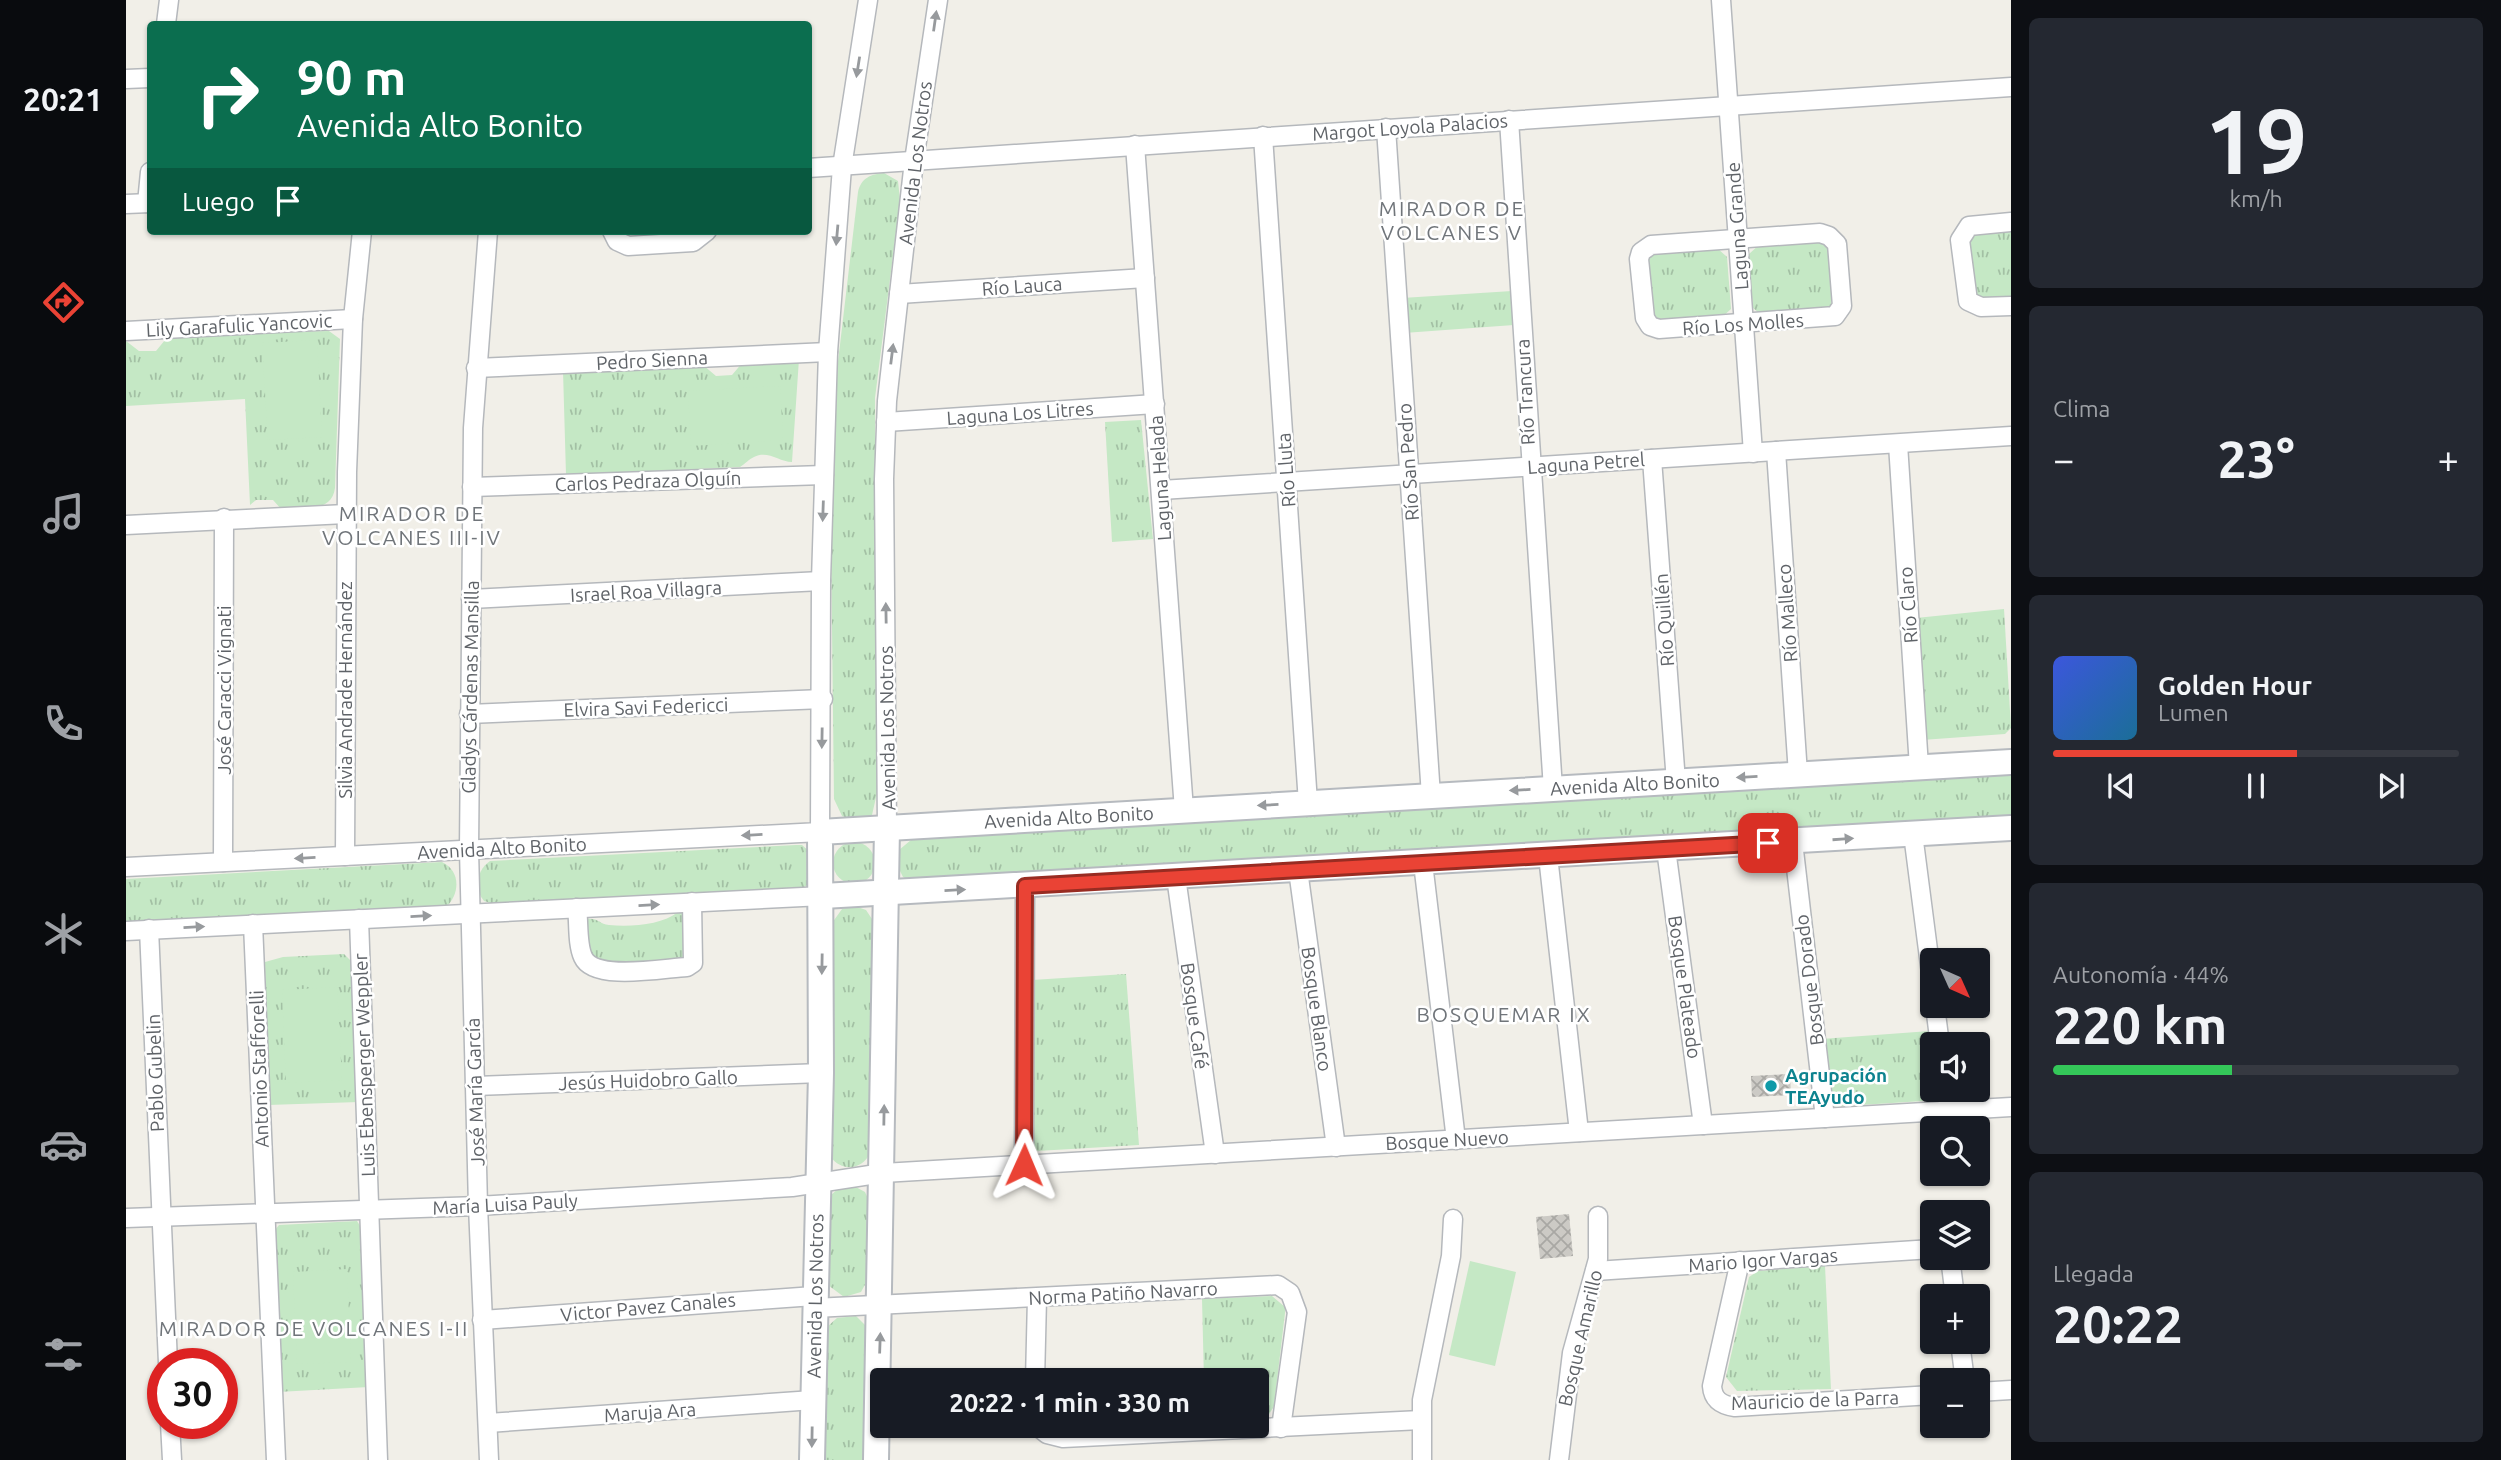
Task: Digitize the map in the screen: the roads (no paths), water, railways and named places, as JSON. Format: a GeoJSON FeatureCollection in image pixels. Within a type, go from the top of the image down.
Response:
{"type":"FeatureCollection","features":[{"type":"Feature","properties":{"kind":"street"},"geometry":{"type":"LineString","coordinates":[[166,21],[169,0]]}},
{"type":"Feature","properties":{"kind":"street","name":"Avenida Los Notros"},"geometry":{"type":"LineString","coordinates":[[812,1460],[821,1073],[821,581],[828,352],[842,167],[868,0]]}},
{"type":"Feature","properties":{"kind":"street","name":"Avenida Los Notros"},"geometry":{"type":"LineString","coordinates":[[876,1460],[887,893],[886,422],[914,162],[938,0]]}},
{"type":"Feature","properties":{"kind":"street","name":"Laguna Grande"},"geometry":{"type":"LineString","coordinates":[[1721,0],[1753,453]]}},
{"type":"Feature","properties":{"kind":"street"},"geometry":{"type":"LineString","coordinates":[[126,79],[147,78]]}},
{"type":"Feature","properties":{"kind":"street","name":"Margot Loyola Palacios"},"geometry":{"type":"LineString","coordinates":[[812,168],[2011,87]]}},
{"type":"Feature","properties":{"kind":"street","name":"Río Trancura"},"geometry":{"type":"LineString","coordinates":[[1509,120],[1553,789]]}},
{"type":"Feature","properties":{"kind":"street","name":"Río San Pedro"},"geometry":{"type":"LineString","coordinates":[[1386,128],[1431,796]]}},
{"type":"Feature","properties":{"kind":"street","name":"Río Lluta"},"geometry":{"type":"LineString","coordinates":[[1263,136],[1308,803]]}},
{"type":"Feature","properties":{"kind":"street","name":"Laguna Helada"},"geometry":{"type":"LineString","coordinates":[[1135,145],[1184,810]]}},
{"type":"Feature","properties":{"kind":"street"},"geometry":{"type":"LineString","coordinates":[[126,204],[147,203]]}},
{"type":"Feature","properties":{"kind":"street"},"geometry":{"type":"LineString","coordinates":[[2011,222],[1969,226],[1960,240],[1968,301],[1981,307],[2011,306]]}},
{"type":"Feature","properties":{"kind":"street","name":"Río Los Molles"},"geometry":{"type":"LineString","coordinates":[[1819,233],[1829,236],[1837,244],[1841,294],[1839,312],[1828,318],[1659,329],[1650,326],[1645,318],[1639,259],[1641,252],[1651,245],[1738,239],[1819,233]]}},
{"type":"Feature","properties":{"kind":"street","name":"Silvia Andrade Hernández"},"geometry":{"type":"LineString","coordinates":[[345,856],[346,514],[353,319],[362,235]]}},
{"type":"Feature","properties":{"kind":"street","name":"Gladys Cárdenas Mansilla"},"geometry":{"type":"LineString","coordinates":[[469,850],[472,487],[476,368],[488,235]]}},
{"type":"Feature","properties":{"kind":"street"},"geometry":{"type":"LineString","coordinates":[[614,235],[617,241],[628,246],[693,242],[702,235]]}},
{"type":"Feature","properties":{"kind":"street","name":"Río Lauca"},"geometry":{"type":"LineString","coordinates":[[899,294],[1145,278]]}},
{"type":"Feature","properties":{"kind":"street","name":"Lily Garafulic Yancovic"},"geometry":{"type":"LineString","coordinates":[[126,331],[353,319]]}},
{"type":"Feature","properties":{"kind":"street","name":"Pedro Sienna"},"geometry":{"type":"LineString","coordinates":[[476,368],[828,352]]}},
{"type":"Feature","properties":{"kind":"street","name":"Laguna Los Litres"},"geometry":{"type":"LineString","coordinates":[[886,422],[1155,404]]}},
{"type":"Feature","properties":{"kind":"street","name":"Laguna Petrel"},"geometry":{"type":"LineString","coordinates":[[1161,490],[2011,436]]}},
{"type":"Feature","properties":{"kind":"street","name":"Río Claro"},"geometry":{"type":"LineString","coordinates":[[1898,444],[1919,767]]}},
{"type":"Feature","properties":{"kind":"street","name":"Río Malleco"},"geometry":{"type":"LineString","coordinates":[[1776,451],[1798,774]]}},
{"type":"Feature","properties":{"kind":"street","name":"Río Quillén"},"geometry":{"type":"LineString","coordinates":[[1652,459],[1675,782]]}},
{"type":"Feature","properties":{"kind":"street","name":"Carlos Pedraza Olguín"},"geometry":{"type":"LineString","coordinates":[[472,487],[824,475]]}},
{"type":"Feature","properties":{"kind":"street"},"geometry":{"type":"LineString","coordinates":[[126,525],[346,514]]}},
{"type":"Feature","properties":{"kind":"street","name":"José Caracci Vignati"},"geometry":{"type":"LineString","coordinates":[[223,862],[224,518]]}},
{"type":"Feature","properties":{"kind":"street","name":"Israel Roa Villagra"},"geometry":{"type":"LineString","coordinates":[[471,599],[821,581]]}},
{"type":"Feature","properties":{"kind":"street","name":"Elvira Savi Federicci"},"geometry":{"type":"LineString","coordinates":[[469,714],[823,699]]}},
{"type":"Feature","properties":{"kind":"street","name":"Avenida Alto Bonito"},"geometry":{"type":"LineString","coordinates":[[126,867],[820,832],[2011,762]]}},
{"type":"Feature","properties":{"kind":"street"},"geometry":{"type":"LineString","coordinates":[[126,930],[1025,886],[2011,828]]}},
{"type":"Feature","properties":{"kind":"street"},"geometry":{"type":"LineString","coordinates":[[1913,834],[1928,948]]}},
{"type":"Feature","properties":{"kind":"street","name":"Bosque Dorado"},"geometry":{"type":"LineString","coordinates":[[1793,842],[1825,1118]]}},
{"type":"Feature","properties":{"kind":"street","name":"Bosque Plateado"},"geometry":{"type":"LineString","coordinates":[[1666,849],[1703,1125]]}},
{"type":"Feature","properties":{"kind":"street","name":"José María García"},"geometry":{"type":"LineString","coordinates":[[469,850],[478,1206],[489,1460]]}},
{"type":"Feature","properties":{"kind":"street"},"geometry":{"type":"LineString","coordinates":[[1548,856],[1579,1132]]}},
{"type":"Feature","properties":{"kind":"street"},"geometry":{"type":"LineString","coordinates":[[1423,863],[1457,1140]]}},
{"type":"Feature","properties":{"kind":"street","name":"Bosque Blanco"},"geometry":{"type":"LineString","coordinates":[[1298,870],[1336,1147]]}},
{"type":"Feature","properties":{"kind":"street","name":"Bosque Café"},"geometry":{"type":"LineString","coordinates":[[1176,877],[1214,1154]]}},
{"type":"Feature","properties":{"kind":"street"},"geometry":{"type":"LineString","coordinates":[[1024,1165],[1025,886]]}},
{"type":"Feature","properties":{"kind":"street"},"geometry":{"type":"LineString","coordinates":[[577,908],[582,955],[591,968],[606,972],[687,967],[693,963],[692,902]]}},
{"type":"Feature","properties":{"kind":"street","name":"Luis Ebensperger Weppler"},"geometry":{"type":"LineString","coordinates":[[359,919],[378,1460]]}},
{"type":"Feature","properties":{"kind":"street","name":"Antonio Stafforelli"},"geometry":{"type":"LineString","coordinates":[[254,924],[276,1460]]}},
{"type":"Feature","properties":{"kind":"street","name":"Pablo Gubelin"},"geometry":{"type":"LineString","coordinates":[[149,929],[167,1348]]}},
{"type":"Feature","properties":{"kind":"street","name":"Jesús Huidobro Gallo"},"geometry":{"type":"LineString","coordinates":[[475,1086],[821,1073]]}},
{"type":"Feature","properties":{"kind":"street"},"geometry":{"type":"LineString","coordinates":[[1947,1102],[1948,1111]]}},
{"type":"Feature","properties":{"kind":"street","name":"Bosque Nuevo"},"geometry":{"type":"LineString","coordinates":[[883,1173],[2011,1107]]}},
{"type":"Feature","properties":{"kind":"street","name":"María Luisa Pauly"},"geometry":{"type":"LineString","coordinates":[[126,1218],[478,1206],[818,1183],[883,1173]]}},
{"type":"Feature","properties":{"kind":"street","name":"Bosque Amarillo"},"geometry":{"type":"LineString","coordinates":[[1559,1460],[1572,1353],[1595,1271],[1598,1216]]}},
{"type":"Feature","properties":{"kind":"street"},"geometry":{"type":"LineString","coordinates":[[1422,1460],[1421,1420],[1428,1357],[1451,1256],[1453,1220]]}},
{"type":"Feature","properties":{"kind":"street","name":"Mario Igor Vargas"},"geometry":{"type":"LineString","coordinates":[[1595,1271],[1920,1250]]}},
{"type":"Feature","properties":{"kind":"street","name":"Mauricio de la Parra"},"geometry":{"type":"LineString","coordinates":[[1740,1261],[1712,1386],[1713,1393],[1721,1404],[1735,1407],[1920,1396]]}},
{"type":"Feature","properties":{"kind":"street","name":"Norma Patiño Navarro"},"geometry":{"type":"LineString","coordinates":[[814,1302],[881,1306],[1270,1284],[1284,1288],[1294,1298],[1297,1312],[1281,1428]]}},
{"type":"Feature","properties":{"kind":"street"},"geometry":{"type":"LineString","coordinates":[[1035,1368],[1037,1298]]}},
{"type":"Feature","properties":{"kind":"street","name":"Victor Pavez Canales"},"geometry":{"type":"LineString","coordinates":[[482,1320],[814,1302]]}},
{"type":"Feature","properties":{"kind":"street"},"geometry":{"type":"LineString","coordinates":[[1990,1391],[2011,1390]]}},
{"type":"Feature","properties":{"kind":"street","name":"Maruja Ara"},"geometry":{"type":"LineString","coordinates":[[488,1423],[813,1400]]}},
{"type":"Feature","properties":{"kind":"street"},"geometry":{"type":"LineString","coordinates":[[1269,1429],[1421,1420]]}},
{"type":"Feature","properties":{"kind":"street"},"geometry":{"type":"LineString","coordinates":[[171,1439],[172,1460]]}},
{"type":"Feature","properties":{"kind":"place","name":"Agrupación TEAyudo"},"geometry":{"type":"Point","coordinates":[1771,1086]}},
{"type":"Feature","properties":{"kind":"district","name":"MIRADOR DE VOLCANES V"},"geometry":{"type":"Point","coordinates":[1452,221]}},
{"type":"Feature","properties":{"kind":"district","name":"MIRADOR DE VOLCANES III-IV"},"geometry":{"type":"Point","coordinates":[412,526]}},
{"type":"Feature","properties":{"kind":"district","name":"BOSQUEMAR IX"},"geometry":{"type":"Point","coordinates":[1504,1015]}},
{"type":"Feature","properties":{"kind":"district","name":"MIRADOR DE VOLCANES I-II"},"geometry":{"type":"Point","coordinates":[314,1329]}}]}
